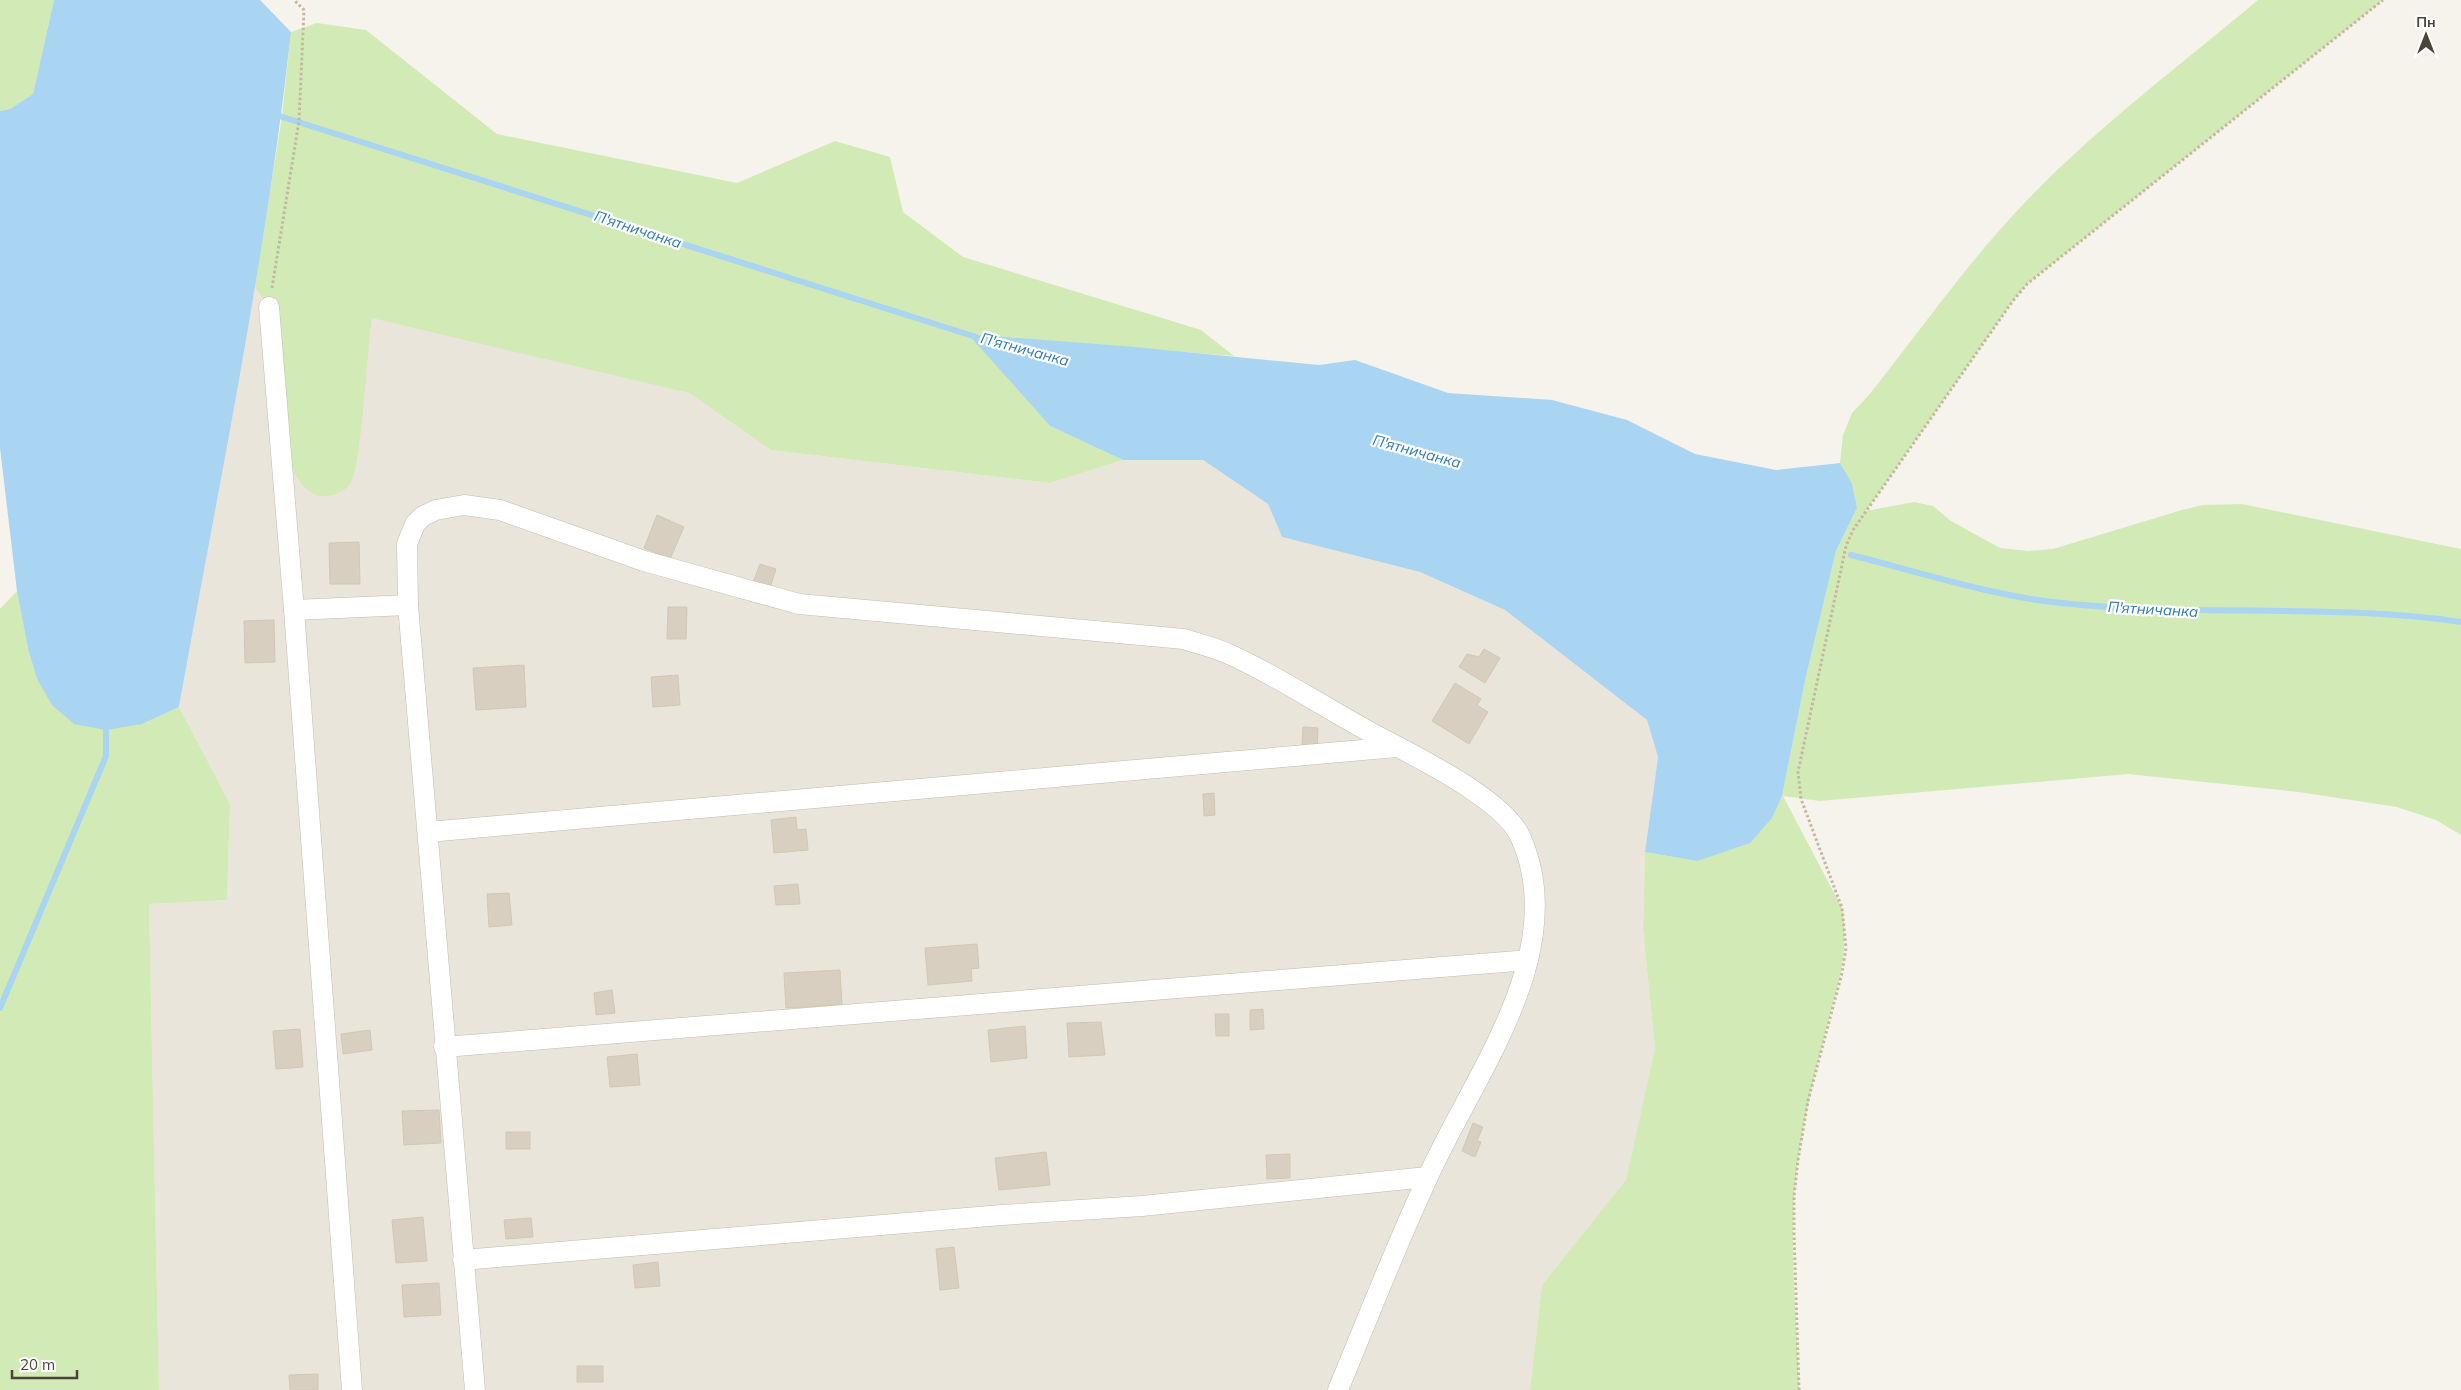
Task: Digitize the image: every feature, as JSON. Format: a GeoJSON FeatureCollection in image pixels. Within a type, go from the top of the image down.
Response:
{"type":"FeatureCollection","features":[{"type":"Feature","properties":{"kind":"street"},"geometry":{"type":"LineString","coordinates":[[270,307],[352,1390]]}},
{"type":"Feature","properties":{"kind":"street"},"geometry":{"type":"LineString","coordinates":[[475,1390],[444,1047],[428,832],[408,605],[407,544],[415,524],[423,516],[436,510],[464,505],[480,506],[524,518],[644,562],[799,604],[1184,639],[1230,654],[1450,775],[1506,816],[1520,834],[1530,867],[1536,900],[1534,935],[1528,960],[1509,1018],[1427,1177],[1338,1390]]}},
{"type":"Feature","properties":{"kind":"street"},"geometry":{"type":"LineString","coordinates":[[294,610],[408,605]]}},
{"type":"Feature","properties":{"kind":"street"},"geometry":{"type":"LineString","coordinates":[[428,832],[1397,747]]}},
{"type":"Feature","properties":{"kind":"street"},"geometry":{"type":"LineString","coordinates":[[444,1047],[1528,960]]}},
{"type":"Feature","properties":{"kind":"street"},"geometry":{"type":"LineString","coordinates":[[463,1260],[1002,1215],[1142,1206],[1427,1177]]}},
{"type":"Feature","properties":{"kind":"path"},"geometry":{"type":"LineString","coordinates":[[270,307],[299,121],[304,10],[294,0]]}},
{"type":"Feature","properties":{"kind":"path"},"geometry":{"type":"LineString","coordinates":[[1799,1390],[1794,1196],[1808,1101],[1842,973],[1846,948],[1842,908],[1800,799],[1798,772],[1849,538],[2027,284],[2383,0]]}},
{"type":"Feature","properties":{"kind":"shaded area"},"geometry":{"type":"Polygon","coordinates":[[[255,287],[689,393],[771,450],[1050,483],[1123,460],[1203,460],[1268,504],[1282,537],[1420,572],[1505,610],[1647,720],[1658,757],[1645,852],[1643,930],[1655,1048],[1626,1181],[1542,1285],[1530,1390],[159,1390],[149,904],[227,900],[230,804],[179,707],[255,287]]]}},
{"type":"Feature","properties":{"kind":"green space"},"geometry":{"type":"Polygon","coordinates":[[[0,0],[54,0],[33,94],[10,109],[0,111],[0,0]]]}},
{"type":"Feature","properties":{"kind":"green space"},"geometry":{"type":"Polygon","coordinates":[[[2258,0],[2383,0],[2027,284],[2012,302],[1866,511],[1914,502],[1933,506],[1951,521],[2000,548],[2028,551],[2053,549],[2203,505],[2242,504],[2461,549],[2461,835],[2436,820],[2397,807],[2299,792],[2128,774],[1820,801],[1783,796],[1842,908],[1844,925],[1841,970],[1800,1144],[1795,1188],[1793,1245],[1799,1390],[1530,1390],[1542,1285],[1626,1180],[1655,1048],[1643,930],[1645,852],[1697,861],[1771,818],[1782,796],[1806,676],[1836,551],[1857,508],[1853,489],[1840,463],[1843,435],[1852,413],[1868,396],[1996,234],[2044,183],[2133,103],[2258,0]]]}},
{"type":"Feature","properties":{"kind":"green space"},"geometry":{"type":"Polygon","coordinates":[[[317,23],[366,30],[497,134],[737,183],[835,141],[890,157],[903,212],[963,257],[1201,330],[1234,356],[969,334],[1050,426],[1123,460],[1050,483],[771,450],[689,393],[372,318],[361,432],[354,473],[350,484],[340,492],[327,496],[314,494],[308,491],[289,463],[269,307],[255,287],[282,116],[291,32],[317,23]]]}},
{"type":"Feature","properties":{"kind":"green space"},"geometry":{"type":"Polygon","coordinates":[[[17,591],[28,649],[37,679],[142,724],[179,707],[230,804],[227,900],[149,904],[159,1390],[0,1390],[0,609],[17,591]]]}},
{"type":"Feature","properties":{"kind":"water"},"geometry":{"type":"Polygon","coordinates":[[[54,0],[260,0],[291,32],[269,202],[179,707],[142,724],[106,730],[74,724],[52,705],[37,679],[28,649],[17,591],[0,448],[0,111],[10,109],[33,94],[54,0]]]}},
{"type":"Feature","properties":{"kind":"water"},"geometry":{"type":"Polygon","coordinates":[[[968,334],[1135,347],[1319,365],[1355,360],[1448,393],[1552,400],[1627,420],[1695,454],[1776,470],[1840,463],[1852,484],[1857,508],[1836,551],[1806,676],[1782,796],[1772,818],[1750,843],[1697,861],[1645,852],[1658,757],[1647,720],[1505,610],[1420,572],[1282,537],[1268,504],[1203,460],[1123,460],[1050,426],[968,334]]]}},
{"type":"Feature","properties":{"kind":"building"},"geometry":{"type":"Polygon","coordinates":[[[657,515],[684,527],[670,559],[644,548],[657,515]]]}},
{"type":"Feature","properties":{"kind":"building"},"geometry":{"type":"Polygon","coordinates":[[[359,542],[360,584],[330,584],[329,543],[359,542]]]}},
{"type":"Feature","properties":{"kind":"building"},"geometry":{"type":"Polygon","coordinates":[[[760,564],[776,569],[770,588],[753,583],[760,564]]]}},
{"type":"Feature","properties":{"kind":"building"},"geometry":{"type":"Polygon","coordinates":[[[668,607],[687,607],[686,639],[667,639],[668,607]]]}},
{"type":"Feature","properties":{"kind":"building"},"geometry":{"type":"Polygon","coordinates":[[[274,620],[275,662],[245,663],[244,621],[274,620]]]}},
{"type":"Feature","properties":{"kind":"building"},"geometry":{"type":"Polygon","coordinates":[[[1484,649],[1500,658],[1485,683],[1459,667],[1467,654],[1479,657],[1484,649]]]}},
{"type":"Feature","properties":{"kind":"building"},"geometry":{"type":"Polygon","coordinates":[[[524,665],[526,707],[476,710],[473,668],[524,665]]]}},
{"type":"Feature","properties":{"kind":"building"},"geometry":{"type":"Polygon","coordinates":[[[678,675],[680,705],[653,707],[651,677],[678,675]]]}},
{"type":"Feature","properties":{"kind":"building"},"geometry":{"type":"Polygon","coordinates":[[[1455,683],[1481,699],[1477,705],[1488,712],[1469,744],[1432,721],[1455,683]]]}},
{"type":"Feature","properties":{"kind":"building"},"geometry":{"type":"Polygon","coordinates":[[[1303,727],[1318,728],[1317,749],[1302,748],[1303,727]]]}},
{"type":"Feature","properties":{"kind":"building"},"geometry":{"type":"Polygon","coordinates":[[[1214,793],[1215,815],[1204,816],[1203,794],[1214,793]]]}},
{"type":"Feature","properties":{"kind":"building"},"geometry":{"type":"Polygon","coordinates":[[[796,817],[797,830],[806,829],[808,850],[774,853],[771,820],[796,817]]]}},
{"type":"Feature","properties":{"kind":"building"},"geometry":{"type":"Polygon","coordinates":[[[798,884],[800,904],[776,905],[774,886],[798,884]]]}},
{"type":"Feature","properties":{"kind":"building"},"geometry":{"type":"Polygon","coordinates":[[[509,893],[512,925],[489,927],[487,894],[509,893]]]}},
{"type":"Feature","properties":{"kind":"building"},"geometry":{"type":"Polygon","coordinates":[[[977,944],[979,968],[971,969],[972,981],[928,985],[925,948],[977,944]]]}},
{"type":"Feature","properties":{"kind":"building"},"geometry":{"type":"Polygon","coordinates":[[[840,970],[842,1005],[786,1008],[784,973],[840,970]]]}},
{"type":"Feature","properties":{"kind":"building"},"geometry":{"type":"Polygon","coordinates":[[[612,990],[615,1013],[596,1015],[594,993],[612,990]]]}},
{"type":"Feature","properties":{"kind":"building"},"geometry":{"type":"Polygon","coordinates":[[[1263,1009],[1264,1029],[1250,1030],[1250,1010],[1263,1009]]]}},
{"type":"Feature","properties":{"kind":"building"},"geometry":{"type":"Polygon","coordinates":[[[1215,1014],[1229,1014],[1229,1036],[1216,1036],[1215,1014]]]}},
{"type":"Feature","properties":{"kind":"building"},"geometry":{"type":"Polygon","coordinates":[[[1101,1022],[1105,1055],[1069,1057],[1067,1023],[1101,1022]]]}},
{"type":"Feature","properties":{"kind":"building"},"geometry":{"type":"Polygon","coordinates":[[[1025,1026],[1027,1058],[991,1062],[988,1030],[1025,1026]]]}},
{"type":"Feature","properties":{"kind":"building"},"geometry":{"type":"Polygon","coordinates":[[[300,1029],[303,1067],[276,1069],[273,1031],[300,1029]]]}},
{"type":"Feature","properties":{"kind":"building"},"geometry":{"type":"Polygon","coordinates":[[[370,1030],[372,1050],[343,1054],[341,1034],[370,1030]]]}},
{"type":"Feature","properties":{"kind":"building"},"geometry":{"type":"Polygon","coordinates":[[[637,1054],[640,1085],[610,1087],[607,1057],[637,1054]]]}},
{"type":"Feature","properties":{"kind":"building"},"geometry":{"type":"Polygon","coordinates":[[[439,1110],[441,1143],[404,1145],[402,1111],[439,1110]]]}},
{"type":"Feature","properties":{"kind":"building"},"geometry":{"type":"Polygon","coordinates":[[[1473,1123],[1483,1127],[1477,1141],[1481,1142],[1475,1157],[1462,1151],[1473,1123]]]}},
{"type":"Feature","properties":{"kind":"building"},"geometry":{"type":"Polygon","coordinates":[[[506,1132],[530,1132],[530,1149],[506,1149],[506,1132]]]}},
{"type":"Feature","properties":{"kind":"building"},"geometry":{"type":"Polygon","coordinates":[[[1046,1152],[1050,1185],[999,1190],[995,1158],[1046,1152]]]}},
{"type":"Feature","properties":{"kind":"building"},"geometry":{"type":"Polygon","coordinates":[[[1290,1154],[1290,1178],[1267,1179],[1266,1155],[1290,1154]]]}},
{"type":"Feature","properties":{"kind":"building"},"geometry":{"type":"Polygon","coordinates":[[[423,1217],[427,1261],[396,1263],[392,1220],[423,1217]]]}},
{"type":"Feature","properties":{"kind":"building"},"geometry":{"type":"Polygon","coordinates":[[[531,1218],[533,1237],[506,1239],[504,1220],[531,1218]]]}},
{"type":"Feature","properties":{"kind":"building"},"geometry":{"type":"Polygon","coordinates":[[[954,1247],[959,1288],[940,1290],[936,1249],[954,1247]]]}},
{"type":"Feature","properties":{"kind":"building"},"geometry":{"type":"Polygon","coordinates":[[[658,1262],[660,1286],[635,1288],[633,1265],[658,1262]]]}},
{"type":"Feature","properties":{"kind":"building"},"geometry":{"type":"Polygon","coordinates":[[[439,1283],[441,1315],[404,1317],[402,1285],[439,1283]]]}},
{"type":"Feature","properties":{"kind":"building"},"geometry":{"type":"Polygon","coordinates":[[[577,1366],[603,1366],[603,1382],[577,1382],[577,1366]]]}},
{"type":"Feature","properties":{"kind":"building"},"geometry":{"type":"Polygon","coordinates":[[[318,1374],[318,1390],[290,1390],[289,1375],[318,1374]]]}},
{"type":"Feature","properties":{"kind":"waterway","name":"П'ятничанка"},"geometry":{"type":"LineString","coordinates":[[273,114],[976,337]]}},
{"type":"Feature","properties":{"kind":"waterway","name":"П'ятничанка"},"geometry":{"type":"LineString","coordinates":[[1851,555],[1982,589],[2035,600],[2061,603],[2161,609],[2362,613],[2412,616],[2461,622]]}},
{"type":"Feature","properties":{"kind":"waterway"},"geometry":{"type":"LineString","coordinates":[[0,1008],[106,756],[106,723]]}}]}
